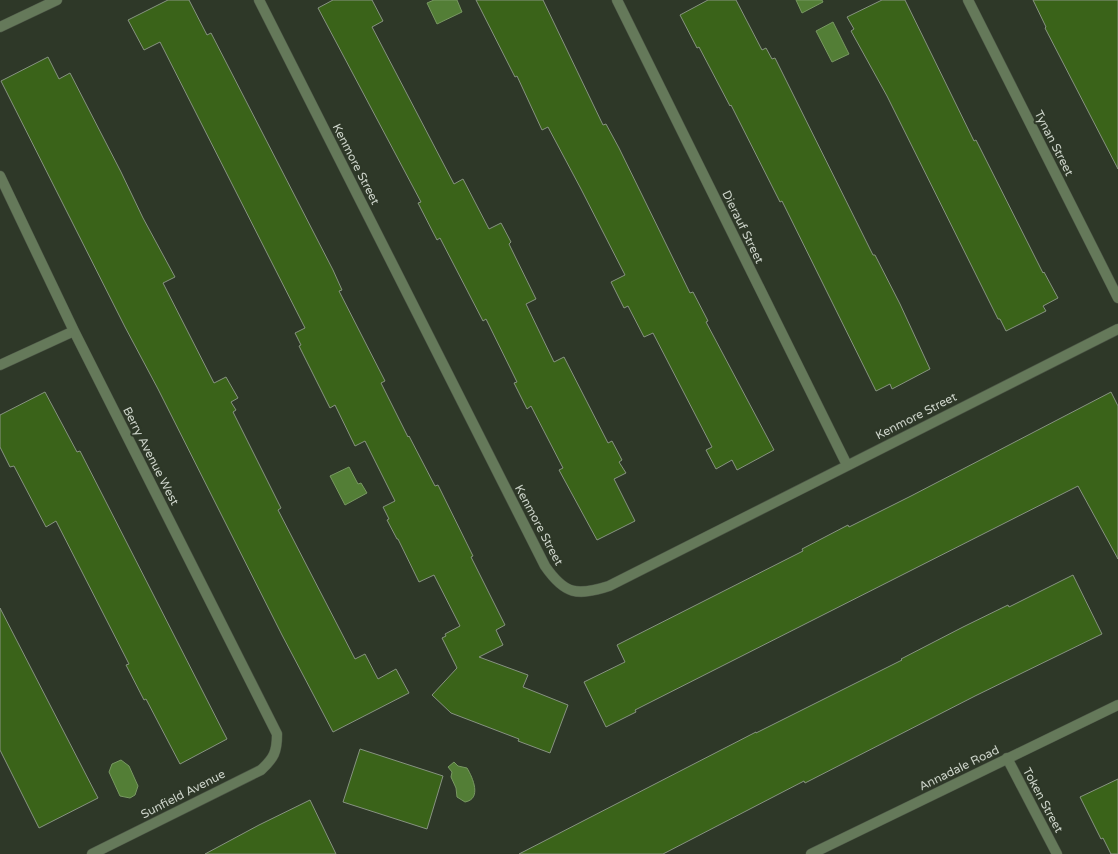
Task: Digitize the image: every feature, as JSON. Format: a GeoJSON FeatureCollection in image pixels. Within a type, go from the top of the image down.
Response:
{"type":"FeatureCollection","features":[{"type":"Feature","properties":{"kind":"street"},"geometry":{"type":"LineString","coordinates":[[0,27],[57,0]]}},
{"type":"Feature","properties":{"kind":"street","name":"Kenmore Street"},"geometry":{"type":"LineString","coordinates":[[259,0],[541,558],[556,582],[571,591],[590,592],[609,586],[1118,328]]}},
{"type":"Feature","properties":{"kind":"street","name":"Dierauf Street"},"geometry":{"type":"LineString","coordinates":[[617,0],[847,465]]}},
{"type":"Feature","properties":{"kind":"street","name":"Tynan Street"},"geometry":{"type":"LineString","coordinates":[[968,0],[1118,298]]}},
{"type":"Feature","properties":{"kind":"street","name":"Berry Avenue West"},"geometry":{"type":"LineString","coordinates":[[0,176],[74,331],[270,720],[276,734],[277,748]]}},
{"type":"Feature","properties":{"kind":"street"},"geometry":{"type":"LineString","coordinates":[[0,365],[74,331]]}},
{"type":"Feature","properties":{"kind":"street","name":"Annadale Road"},"geometry":{"type":"LineString","coordinates":[[811,854],[1118,705]]}},
{"type":"Feature","properties":{"kind":"street","name":"Sunfield Avenue"},"geometry":{"type":"LineString","coordinates":[[92,854],[261,770],[271,760],[277,748]]}},
{"type":"Feature","properties":{"kind":"street","name":"Token Street"},"geometry":{"type":"LineString","coordinates":[[1007,758],[1057,854]]}},
{"type":"Feature","properties":{"kind":"shaded area"},"geometry":{"type":"Polygon","coordinates":[[[434,0],[457,0],[462,12],[437,24],[427,3],[434,0]]]}},
{"type":"Feature","properties":{"kind":"shaded area"},"geometry":{"type":"Polygon","coordinates":[[[796,0],[822,0],[823,2],[802,13],[796,0]]]}},
{"type":"Feature","properties":{"kind":"shaded area"},"geometry":{"type":"Polygon","coordinates":[[[833,22],[849,54],[832,62],[816,31],[833,22]]]}},
{"type":"Feature","properties":{"kind":"shaded area"},"geometry":{"type":"Polygon","coordinates":[[[349,467],[358,484],[361,483],[367,493],[345,505],[330,476],[349,467]]]}},
{"type":"Feature","properties":{"kind":"shaded area"},"geometry":{"type":"Polygon","coordinates":[[[121,760],[129,766],[138,786],[135,795],[130,798],[120,796],[109,772],[112,764],[121,760]]]}},
{"type":"Feature","properties":{"kind":"shaded area"},"geometry":{"type":"Polygon","coordinates":[[[454,762],[458,766],[467,768],[472,777],[475,793],[470,800],[465,802],[457,797],[456,788],[451,777],[452,772],[448,767],[454,762]]]}},
{"type":"Feature","properties":{"kind":"building"},"geometry":{"type":"Polygon","coordinates":[[[168,0],[189,0],[207,35],[211,33],[333,270],[342,290],[339,291],[385,381],[381,383],[408,437],[435,486],[438,485],[473,556],[471,557],[505,625],[496,630],[503,645],[479,657],[528,675],[523,687],[568,705],[550,753],[451,713],[432,695],[457,668],[442,638],[446,636],[445,634],[460,626],[434,575],[419,582],[387,520],[389,519],[383,507],[395,501],[365,441],[355,446],[335,405],[330,408],[299,346],[301,345],[295,333],[305,328],[160,42],[144,50],[128,20],[168,0]]]}},
{"type":"Feature","properties":{"kind":"building"},"geometry":{"type":"Polygon","coordinates":[[[333,0],[372,0],[383,21],[372,27],[454,184],[463,179],[489,229],[501,223],[511,242],[509,244],[536,299],[526,304],[554,362],[564,357],[608,443],[612,441],[622,460],[619,462],[626,473],[614,479],[635,521],[597,540],[559,470],[563,468],[531,406],[527,409],[514,383],[517,382],[486,319],[483,321],[440,238],[437,240],[418,203],[421,202],[318,8],[333,0]]]}},
{"type":"Feature","properties":{"kind":"building"},"geometry":{"type":"Polygon","coordinates":[[[476,0],[543,0],[603,125],[606,124],[619,148],[690,293],[693,292],[708,321],[706,322],[774,450],[737,470],[732,460],[716,469],[706,450],[712,447],[653,333],[644,337],[628,306],[624,308],[611,282],[625,275],[548,127],[542,130],[517,76],[515,77],[476,0]]]}},
{"type":"Feature","properties":{"kind":"building"},"geometry":{"type":"Polygon","coordinates":[[[708,0],[736,0],[762,50],[766,48],[772,59],[775,58],[873,255],[875,255],[900,304],[930,369],[892,389],[890,384],[876,391],[782,201],[780,202],[731,105],[680,15],[708,0]]]}},
{"type":"Feature","properties":{"kind":"building"},"geometry":{"type":"Polygon","coordinates":[[[882,0],[905,0],[974,141],[976,140],[1043,273],[1058,298],[1043,306],[1046,311],[1006,331],[1000,319],[998,319],[887,96],[851,31],[854,29],[847,17],[882,0]]]}},
{"type":"Feature","properties":{"kind":"building"},"geometry":{"type":"Polygon","coordinates":[[[1033,0],[1118,0],[1118,169],[1045,28],[1033,0]]]}},
{"type":"Feature","properties":{"kind":"building"},"geometry":{"type":"Polygon","coordinates":[[[48,57],[59,79],[70,73],[175,277],[163,283],[214,383],[226,377],[238,398],[231,402],[236,410],[233,412],[281,508],[278,510],[355,659],[365,654],[378,679],[396,669],[409,693],[333,732],[1,81],[48,57]]]}},
{"type":"Feature","properties":{"kind":"building"},"geometry":{"type":"Polygon","coordinates":[[[45,392],[77,452],[80,451],[227,739],[180,764],[126,665],[129,664],[56,521],[46,527],[14,466],[10,467],[0,447],[0,415],[45,392]]]}},
{"type":"Feature","properties":{"kind":"building"},"geometry":{"type":"Polygon","coordinates":[[[1111,392],[1118,406],[1118,559],[1078,486],[635,710],[636,712],[606,727],[584,682],[625,662],[617,645],[803,551],[802,549],[848,525],[849,527],[911,496],[1111,392]]]}},
{"type":"Feature","properties":{"kind":"building"},"geometry":{"type":"Polygon","coordinates":[[[1073,575],[1102,634],[975,696],[805,783],[804,781],[663,854],[519,854],[756,732],[902,660],[963,627],[1008,605],[1009,607],[1073,575]]]}},
{"type":"Feature","properties":{"kind":"building"},"geometry":{"type":"Polygon","coordinates":[[[0,608],[98,798],[39,828],[0,750],[0,608]]]}},
{"type":"Feature","properties":{"kind":"building"},"geometry":{"type":"Polygon","coordinates":[[[360,749],[443,776],[427,829],[343,802],[360,749]]]}},
{"type":"Feature","properties":{"kind":"building"},"geometry":{"type":"Polygon","coordinates":[[[1118,779],[1118,854],[1111,854],[1103,838],[1101,839],[1080,797],[1118,779]]]}},
{"type":"Feature","properties":{"kind":"building"},"geometry":{"type":"Polygon","coordinates":[[[310,800],[336,854],[205,854],[259,825],[310,800]]]}}]}
